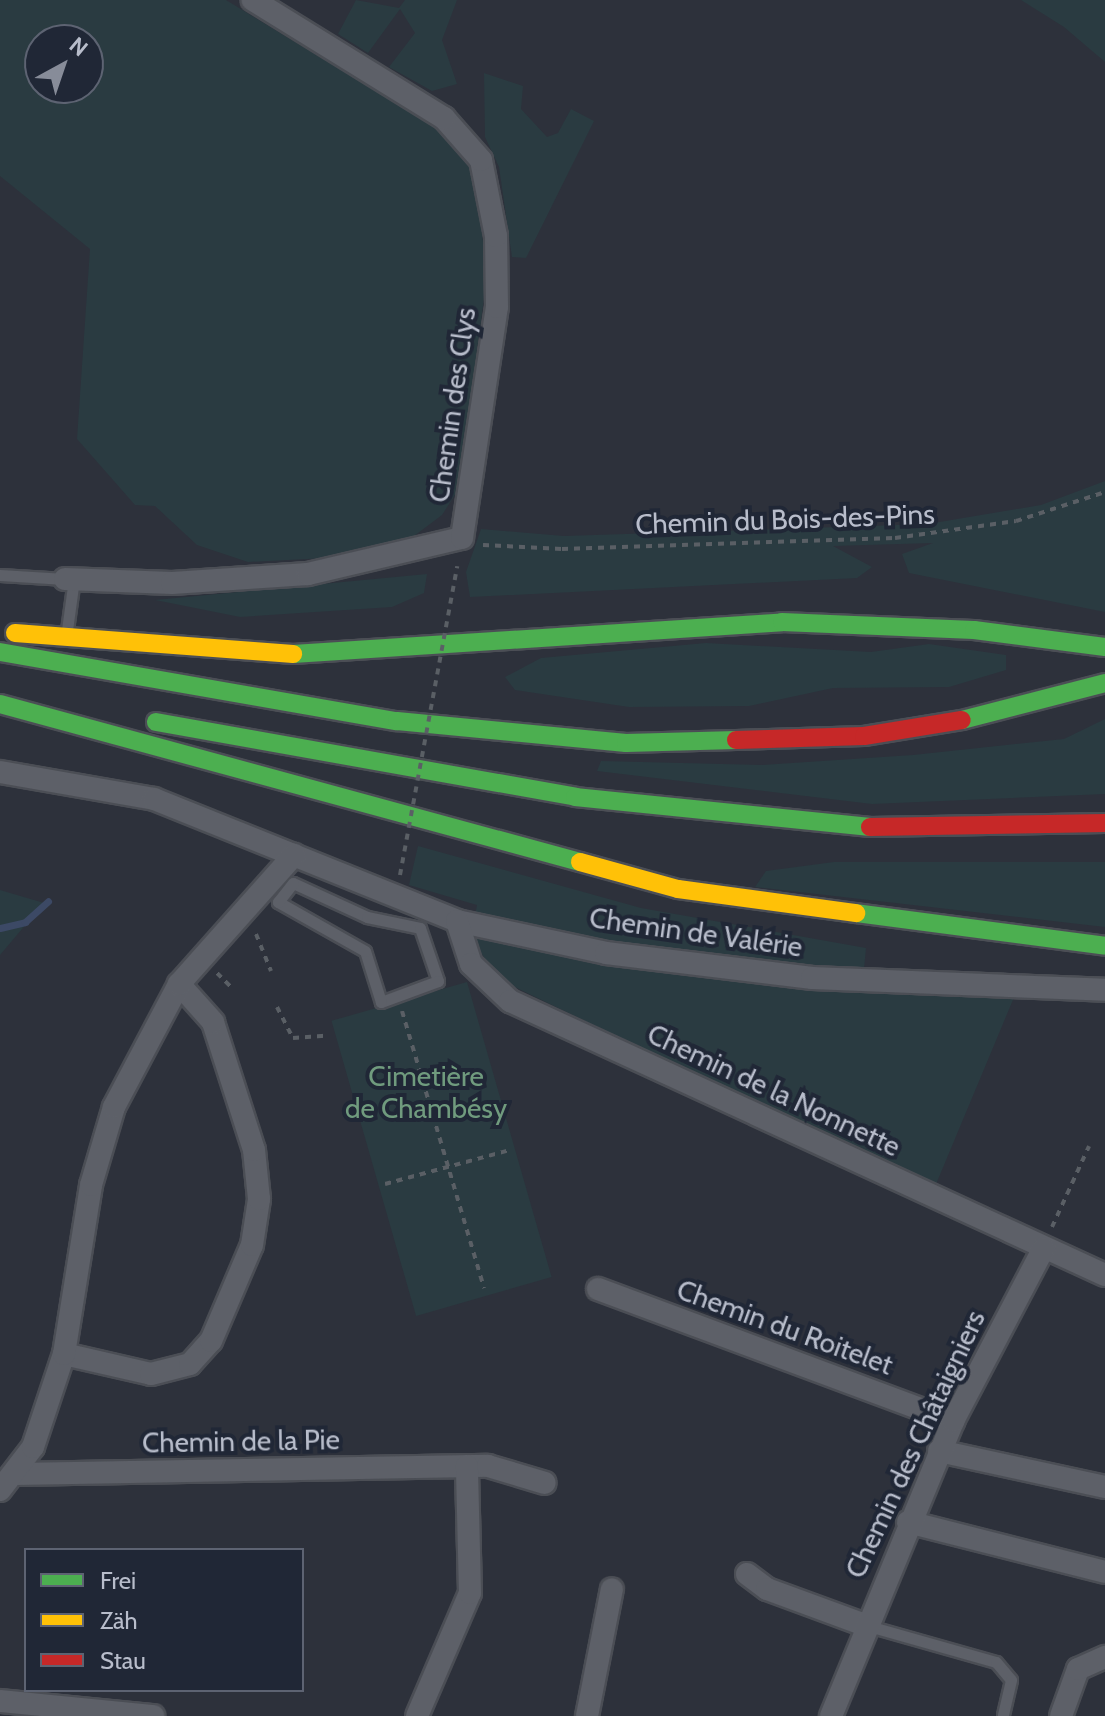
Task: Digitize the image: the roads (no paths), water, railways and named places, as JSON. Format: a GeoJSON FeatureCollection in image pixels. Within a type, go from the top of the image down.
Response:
{"type":"FeatureCollection","features":[{"type":"Feature","properties":{"kind":"highway"},"geometry":{"type":"LineString","coordinates":[[0,631],[294,654],[732,622],[1023,634],[1105,647]]}},
{"type":"Feature","properties":{"kind":"highway"},"geometry":{"type":"LineString","coordinates":[[0,652],[397,721],[626,743],[864,736],[982,717],[1105,683]]}},
{"type":"Feature","properties":{"kind":"highway"},"geometry":{"type":"LineString","coordinates":[[0,693],[693,814],[930,831],[1105,823]]}},
{"type":"Feature","properties":{"kind":"highway"},"geometry":{"type":"LineString","coordinates":[[0,704],[678,889],[855,919],[1105,946]]}},
{"type":"Feature","properties":{"kind":"street","name":"Chemin des Clys"},"geometry":{"type":"LineString","coordinates":[[70,579],[172,583],[308,574],[462,538],[497,307],[496,236],[481,160],[444,118],[253,0]]}},
{"type":"Feature","properties":{"kind":"street","name":"Chemin de Valérie"},"geometry":{"type":"LineString","coordinates":[[0,772],[154,799],[457,921],[664,963],[887,983],[1105,990]]}},
{"type":"Feature","properties":{"kind":"street"},"geometry":{"type":"LineString","coordinates":[[8,1482],[64,1354],[103,1138],[179,984],[294,855]]}},
{"type":"Feature","properties":{"kind":"street","name":"Chemin de la Nonnette"},"geometry":{"type":"LineString","coordinates":[[457,921],[471,964],[510,1001],[1105,1275]]}},
{"type":"Feature","properties":{"kind":"street"},"geometry":{"type":"LineString","coordinates":[[64,1354],[151,1374],[190,1364],[211,1341],[252,1245],[259,1199],[254,1150],[213,1022],[179,984]]}},
{"type":"Feature","properties":{"kind":"street","name":"Chemin des Châtaigniers"},"geometry":{"type":"LineString","coordinates":[[837,1714],[865,1625],[939,1451],[1044,1248]]}},
{"type":"Feature","properties":{"kind":"street","name":"Chemin du Roitelet"},"geometry":{"type":"LineString","coordinates":[[598,1289],[953,1421]]}},
{"type":"Feature","properties":{"kind":"street"},"geometry":{"type":"LineString","coordinates":[[939,1451],[1105,1487]]}},
{"type":"Feature","properties":{"kind":"street"},"geometry":{"type":"LineString","coordinates":[[417,1716],[470,1593],[467,1466]]}},
{"type":"Feature","properties":{"kind":"street","name":"Chemin de la Pie"},"geometry":{"type":"LineString","coordinates":[[8,1482],[467,1466],[545,1483]]}},
{"type":"Feature","properties":{"kind":"street"},"geometry":{"type":"LineString","coordinates":[[908,1522],[1105,1572]]}},
{"type":"Feature","properties":{"kind":"street","name":"Chemin des Châtaigniers"},"geometry":{"type":"LineString","coordinates":[[747,1574],[767,1589],[865,1625]]}},
{"type":"Feature","properties":{"kind":"street"},"geometry":{"type":"LineString","coordinates":[[587,1716],[612,1589]]}},
{"type":"Feature","properties":{"kind":"street"},"geometry":{"type":"LineString","coordinates":[[1061,1716],[1078,1669],[1105,1657]]}},
{"type":"Feature","properties":{"kind":"street"},"geometry":{"type":"LineString","coordinates":[[0,1701],[153,1716]]}},
{"type":"Feature","properties":{"kind":"lane"},"geometry":{"type":"LineString","coordinates":[[0,575],[70,579],[66,637]]}},
{"type":"Feature","properties":{"kind":"lane"},"geometry":{"type":"LineString","coordinates":[[293,883],[367,917],[420,928],[438,981],[398,997],[381,1002],[365,951],[278,902],[293,883]]}},
{"type":"Feature","properties":{"kind":"lane"},"geometry":{"type":"LineString","coordinates":[[865,1625],[996,1662],[1011,1680],[1003,1715]]}},
{"type":"Feature","properties":{"kind":"waterway"},"geometry":{"type":"LineString","coordinates":[[0,928],[25,922],[48,901]]}},
{"type":"Feature","properties":{"kind":"park label","name":"Cimetière de Chambésy"},"geometry":{"type":"Point","coordinates":[426,1092]}}]}
